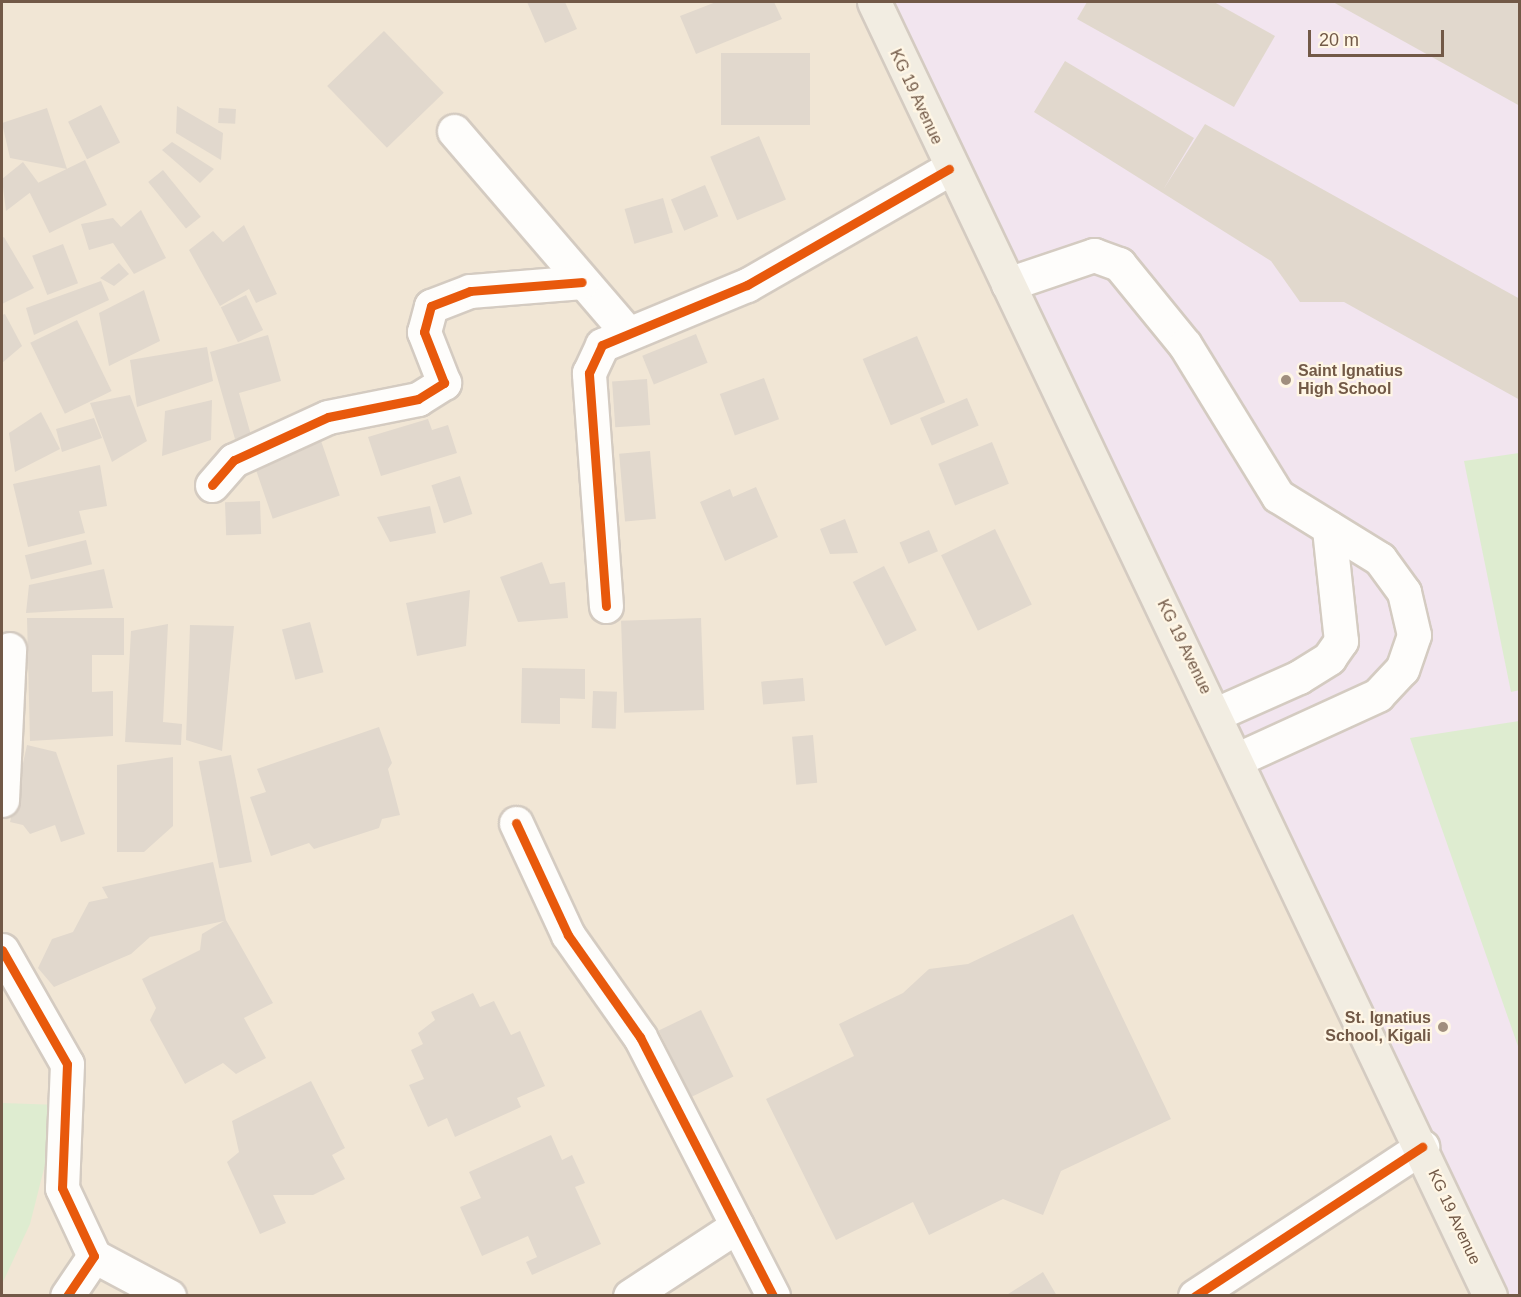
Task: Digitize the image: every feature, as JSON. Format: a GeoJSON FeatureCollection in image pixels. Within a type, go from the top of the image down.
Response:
{"type":"FeatureCollection","features":[{"type":"Feature","properties":{"kind":"main road","name":"KG 19 Avenue"},"geometry":{"type":"LineString","coordinates":[[874,2],[949,169],[1008,284],[1238,759],[1490,1296]]}},
{"type":"Feature","properties":{"kind":"street"},"geometry":{"type":"LineString","coordinates":[[454,131],[626,331]]}},
{"type":"Feature","properties":{"kind":"street"},"geometry":{"type":"LineString","coordinates":[[606,606],[589,373],[602,345],[626,331],[747,285],[949,169]]}},
{"type":"Feature","properties":{"kind":"street"},"geometry":{"type":"LineString","coordinates":[[1008,284],[1094,255],[1119,264],[1185,345],[1278,496],[1380,559],[1404,592],[1414,635],[1402,669],[1378,695],[1238,759]]}},
{"type":"Feature","properties":{"kind":"street"},"geometry":{"type":"LineString","coordinates":[[212,485],[234,460],[328,417],[418,399],[444,382],[424,332],[431,306],[470,291],[582,282]]}},
{"type":"Feature","properties":{"kind":"street"},"geometry":{"type":"LineString","coordinates":[[1216,714],[1299,677],[1329,658],[1341,641],[1329,528]]}},
{"type":"Feature","properties":{"kind":"street"},"geometry":{"type":"LineString","coordinates":[[2,800],[9,649]]}},
{"type":"Feature","properties":{"kind":"street"},"geometry":{"type":"LineString","coordinates":[[516,823],[568,935],[640,1037],[773,1296]]}},
{"type":"Feature","properties":{"kind":"street"},"geometry":{"type":"LineString","coordinates":[[2,950],[67,1064],[62,1188],[94,1256],[169,1296]]}},
{"type":"Feature","properties":{"kind":"street"},"geometry":{"type":"LineString","coordinates":[[1195,1296],[1422,1147]]}},
{"type":"Feature","properties":{"kind":"street"},"geometry":{"type":"LineString","coordinates":[[630,1296],[737,1226]]}},
{"type":"Feature","properties":{"kind":"street"},"geometry":{"type":"LineString","coordinates":[[67,1296],[94,1256]]}},
{"type":"Feature","properties":{"kind":"shaded area"},"geometry":{"type":"Polygon","coordinates":[[[2,2],[1519,2],[1519,1295],[2,1295],[2,2]]]}},
{"type":"Feature","properties":{"kind":"shaded area","name":"Saint Ignatius High School"},"geometry":{"type":"Polygon","coordinates":[[[875,2],[1519,2],[1519,1295],[1496,1295],[875,2]]]}},
{"type":"Feature","properties":{"kind":"green space"},"geometry":{"type":"Polygon","coordinates":[[[1519,453],[1520,690],[1511,692],[1464,461],[1519,453]]]}},
{"type":"Feature","properties":{"kind":"green space"},"geometry":{"type":"Polygon","coordinates":[[[1520,721],[1519,1049],[1410,738],[1520,721]]]}},
{"type":"Feature","properties":{"kind":"green space"},"geometry":{"type":"Polygon","coordinates":[[[2,1103],[60,1105],[30,1224],[2,1284],[2,1103]]]}},
{"type":"Feature","properties":{"kind":"building"},"geometry":{"type":"Polygon","coordinates":[[[527,2],[565,2],[577,29],[545,43],[527,2]]]}},
{"type":"Feature","properties":{"kind":"building"},"geometry":{"type":"Polygon","coordinates":[[[716,2],[774,2],[782,19],[696,54],[680,16],[716,2]]]}},
{"type":"Feature","properties":{"kind":"building"},"geometry":{"type":"Polygon","coordinates":[[[1087,2],[1214,2],[1275,36],[1234,107],[1077,19],[1087,2]]]}},
{"type":"Feature","properties":{"kind":"building"},"geometry":{"type":"Polygon","coordinates":[[[1333,2],[1520,2],[1520,106],[1333,2]]]}},
{"type":"Feature","properties":{"kind":"building"},"geometry":{"type":"Polygon","coordinates":[[[384,31],[444,93],[387,148],[327,86],[384,31]]]}},
{"type":"Feature","properties":{"kind":"building"},"geometry":{"type":"Polygon","coordinates":[[[721,53],[810,53],[810,125],[721,125],[721,53]]]}},
{"type":"Feature","properties":{"kind":"building"},"geometry":{"type":"Polygon","coordinates":[[[1065,61],[1194,138],[1163,190],[1205,124],[1520,299],[1520,400],[1344,302],[1300,302],[1271,261],[1034,112],[1065,61]]]}},
{"type":"Feature","properties":{"kind":"building"},"geometry":{"type":"Polygon","coordinates":[[[101,105],[120,142],[87,159],[68,122],[101,105]]]}},
{"type":"Feature","properties":{"kind":"building"},"geometry":{"type":"Polygon","coordinates":[[[177,106],[223,133],[221,160],[176,133],[177,106]]]}},
{"type":"Feature","properties":{"kind":"building"},"geometry":{"type":"Polygon","coordinates":[[[47,108],[67,169],[10,158],[2,123],[47,108]]]}},
{"type":"Feature","properties":{"kind":"building"},"geometry":{"type":"Polygon","coordinates":[[[219,108],[236,109],[235,124],[218,123],[219,108]]]}},
{"type":"Feature","properties":{"kind":"building"},"geometry":{"type":"Polygon","coordinates":[[[759,136],[786,200],[737,220],[710,157],[759,136]]]}},
{"type":"Feature","properties":{"kind":"building"},"geometry":{"type":"Polygon","coordinates":[[[172,142],[214,169],[200,183],[162,150],[172,142]]]}},
{"type":"Feature","properties":{"kind":"building"},"geometry":{"type":"Polygon","coordinates":[[[85,160],[107,205],[49,233],[27,188],[85,160]]]}},
{"type":"Feature","properties":{"kind":"building"},"geometry":{"type":"Polygon","coordinates":[[[23,162],[40,185],[6,211],[2,179],[23,162]]]}},
{"type":"Feature","properties":{"kind":"building"},"geometry":{"type":"Polygon","coordinates":[[[163,170],[201,217],[186,229],[148,182],[163,170]]]}},
{"type":"Feature","properties":{"kind":"building"},"geometry":{"type":"Polygon","coordinates":[[[705,185],[718,216],[684,231],[671,199],[705,185]]]}},
{"type":"Feature","properties":{"kind":"building"},"geometry":{"type":"Polygon","coordinates":[[[663,198],[673,233],[634,244],[625,209],[663,198]]]}},
{"type":"Feature","properties":{"kind":"building"},"geometry":{"type":"Polygon","coordinates":[[[141,210],[166,258],[134,274],[113,243],[89,250],[81,224],[113,218],[121,227],[141,210]]]}},
{"type":"Feature","properties":{"kind":"building"},"geometry":{"type":"Polygon","coordinates":[[[244,225],[277,294],[256,303],[249,289],[220,306],[189,250],[213,231],[223,242],[244,225]]]}},
{"type":"Feature","properties":{"kind":"building"},"geometry":{"type":"Polygon","coordinates":[[[4,237],[34,288],[2,304],[2,238],[4,237]]]}},
{"type":"Feature","properties":{"kind":"building"},"geometry":{"type":"Polygon","coordinates":[[[63,244],[78,283],[47,295],[32,256],[63,244]]]}},
{"type":"Feature","properties":{"kind":"building"},"geometry":{"type":"Polygon","coordinates":[[[119,263],[129,274],[114,286],[100,278],[119,263]]]}},
{"type":"Feature","properties":{"kind":"building"},"geometry":{"type":"Polygon","coordinates":[[[101,281],[109,300],[34,335],[26,308],[101,281]]]}},
{"type":"Feature","properties":{"kind":"building"},"geometry":{"type":"Polygon","coordinates":[[[144,290],[160,341],[109,366],[99,313],[144,290]]]}},
{"type":"Feature","properties":{"kind":"building"},"geometry":{"type":"Polygon","coordinates":[[[246,295],[263,330],[238,342],[221,307],[246,295]]]}},
{"type":"Feature","properties":{"kind":"building"},"geometry":{"type":"Polygon","coordinates":[[[5,314],[22,346],[2,363],[2,315],[5,314]]]}},
{"type":"Feature","properties":{"kind":"building"},"geometry":{"type":"Polygon","coordinates":[[[77,320],[112,391],[65,414],[30,343],[77,320]]]}},
{"type":"Feature","properties":{"kind":"building"},"geometry":{"type":"Polygon","coordinates":[[[696,334],[708,363],[654,384],[642,356],[696,334]]]}},
{"type":"Feature","properties":{"kind":"building"},"geometry":{"type":"Polygon","coordinates":[[[268,335],[281,381],[239,393],[251,435],[235,439],[210,352],[268,335]]]}},
{"type":"Feature","properties":{"kind":"building"},"geometry":{"type":"Polygon","coordinates":[[[917,336],[945,402],[891,425],[863,359],[917,336]]]}},
{"type":"Feature","properties":{"kind":"building"},"geometry":{"type":"Polygon","coordinates":[[[207,347],[213,381],[137,407],[130,360],[207,347]]]}},
{"type":"Feature","properties":{"kind":"building"},"geometry":{"type":"Polygon","coordinates":[[[764,378],[779,419],[735,435],[720,394],[764,378]]]}},
{"type":"Feature","properties":{"kind":"building"},"geometry":{"type":"Polygon","coordinates":[[[647,379],[650,425],[615,427],[612,381],[647,379]]]}},
{"type":"Feature","properties":{"kind":"building"},"geometry":{"type":"Polygon","coordinates":[[[130,395],[147,441],[112,462],[90,403],[130,395]]]}},
{"type":"Feature","properties":{"kind":"building"},"geometry":{"type":"Polygon","coordinates":[[[967,398],[979,426],[932,446],[920,418],[967,398]]]}},
{"type":"Feature","properties":{"kind":"building"},"geometry":{"type":"Polygon","coordinates":[[[212,400],[211,440],[162,456],[165,411],[212,400]]]}},
{"type":"Feature","properties":{"kind":"building"},"geometry":{"type":"Polygon","coordinates":[[[41,412],[60,449],[15,472],[9,433],[41,412]]]}},
{"type":"Feature","properties":{"kind":"building"},"geometry":{"type":"Polygon","coordinates":[[[94,418],[102,438],[62,452],[56,429],[94,418]]]}},
{"type":"Feature","properties":{"kind":"building"},"geometry":{"type":"Polygon","coordinates":[[[428,419],[432,430],[448,425],[457,453],[381,476],[368,437],[428,419]]]}},
{"type":"Feature","properties":{"kind":"building"},"geometry":{"type":"Polygon","coordinates":[[[319,435],[340,496],[273,519],[252,458],[319,435]]]}},
{"type":"Feature","properties":{"kind":"building"},"geometry":{"type":"Polygon","coordinates":[[[992,442],[1009,484],[955,505],[938,464],[992,442]]]}},
{"type":"Feature","properties":{"kind":"building"},"geometry":{"type":"Polygon","coordinates":[[[650,451],[656,519],[625,521],[619,454],[650,451]]]}},
{"type":"Feature","properties":{"kind":"building"},"geometry":{"type":"Polygon","coordinates":[[[100,465],[107,506],[79,511],[85,533],[28,547],[13,484],[100,465]]]}},
{"type":"Feature","properties":{"kind":"building"},"geometry":{"type":"Polygon","coordinates":[[[460,476],[472,514],[444,523],[431,485],[460,476]]]}},
{"type":"Feature","properties":{"kind":"building"},"geometry":{"type":"Polygon","coordinates":[[[756,487],[778,537],[725,561],[700,502],[730,489],[733,497],[756,487]]]}},
{"type":"Feature","properties":{"kind":"building"},"geometry":{"type":"Polygon","coordinates":[[[260,501],[261,534],[226,535],[225,502],[260,501]]]}},
{"type":"Feature","properties":{"kind":"building"},"geometry":{"type":"Polygon","coordinates":[[[430,506],[436,533],[390,542],[377,517],[430,506]]]}},
{"type":"Feature","properties":{"kind":"building"},"geometry":{"type":"Polygon","coordinates":[[[845,519],[858,553],[830,554],[820,529],[845,519]]]}},
{"type":"Feature","properties":{"kind":"building"},"geometry":{"type":"Polygon","coordinates":[[[995,529],[1032,604],[978,631],[941,555],[995,529]]]}},
{"type":"Feature","properties":{"kind":"building"},"geometry":{"type":"Polygon","coordinates":[[[929,530],[938,551],[909,564],[900,543],[929,530]]]}},
{"type":"Feature","properties":{"kind":"building"},"geometry":{"type":"Polygon","coordinates":[[[86,540],[92,564],[31,579],[25,555],[86,540]]]}},
{"type":"Feature","properties":{"kind":"building"},"geometry":{"type":"Polygon","coordinates":[[[542,562],[550,584],[565,582],[568,618],[518,622],[500,577],[542,562]]]}},
{"type":"Feature","properties":{"kind":"building"},"geometry":{"type":"Polygon","coordinates":[[[884,566],[917,630],[886,646],[853,582],[884,566]]]}},
{"type":"Feature","properties":{"kind":"building"},"geometry":{"type":"Polygon","coordinates":[[[104,569],[113,608],[26,613],[29,585],[104,569]]]}},
{"type":"Feature","properties":{"kind":"building"},"geometry":{"type":"Polygon","coordinates":[[[470,590],[466,646],[417,656],[406,603],[470,590]]]}},
{"type":"Feature","properties":{"kind":"building"},"geometry":{"type":"Polygon","coordinates":[[[27,618],[124,618],[124,655],[92,655],[92,692],[113,691],[113,736],[30,741],[27,618]]]}},
{"type":"Feature","properties":{"kind":"building"},"geometry":{"type":"Polygon","coordinates":[[[701,618],[704,710],[624,713],[621,621],[701,618]]]}},
{"type":"Feature","properties":{"kind":"building"},"geometry":{"type":"Polygon","coordinates":[[[310,622],[323,672],[295,680],[282,630],[310,622]]]}},
{"type":"Feature","properties":{"kind":"building"},"geometry":{"type":"Polygon","coordinates":[[[168,624],[163,722],[182,724],[181,745],[125,742],[131,631],[168,624]]]}},
{"type":"Feature","properties":{"kind":"building"},"geometry":{"type":"Polygon","coordinates":[[[190,625],[234,626],[222,751],[186,740],[190,625]]]}},
{"type":"Feature","properties":{"kind":"building"},"geometry":{"type":"Polygon","coordinates":[[[522,668],[585,669],[585,699],[560,698],[560,724],[521,723],[522,668]]]}},
{"type":"Feature","properties":{"kind":"building"},"geometry":{"type":"Polygon","coordinates":[[[803,678],[805,701],[763,705],[761,682],[803,678]]]}},
{"type":"Feature","properties":{"kind":"building"},"geometry":{"type":"Polygon","coordinates":[[[593,691],[617,692],[616,729],[592,728],[593,691]]]}},
{"type":"Feature","properties":{"kind":"building"},"geometry":{"type":"Polygon","coordinates":[[[379,727],[392,763],[388,769],[400,815],[382,819],[379,828],[314,849],[309,843],[271,856],[250,797],[266,792],[257,769],[379,727]]]}},
{"type":"Feature","properties":{"kind":"building"},"geometry":{"type":"Polygon","coordinates":[[[813,735],[817,783],[796,785],[792,737],[813,735]]]}},
{"type":"Feature","properties":{"kind":"building"},"geometry":{"type":"Polygon","coordinates":[[[27,745],[56,752],[85,834],[61,842],[55,825],[30,834],[23,825],[10,822],[27,745]]]}},
{"type":"Feature","properties":{"kind":"building"},"geometry":{"type":"Polygon","coordinates":[[[231,755],[252,862],[219,868],[199,761],[231,755]]]}},
{"type":"Feature","properties":{"kind":"building"},"geometry":{"type":"Polygon","coordinates":[[[173,757],[173,826],[144,852],[117,852],[117,765],[173,757]]]}},
{"type":"Feature","properties":{"kind":"building"},"geometry":{"type":"Polygon","coordinates":[[[213,862],[226,920],[273,1003],[244,1018],[266,1058],[236,1074],[223,1063],[185,1084],[150,1020],[156,1008],[142,979],[200,950],[202,934],[224,921],[150,937],[131,954],[54,987],[38,968],[52,939],[73,932],[89,902],[108,898],[102,887],[213,862]]]}},
{"type":"Feature","properties":{"kind":"building"},"geometry":{"type":"Polygon","coordinates":[[[1073,914],[1171,1119],[1061,1171],[1043,1215],[1003,1199],[929,1235],[913,1202],[836,1240],[766,1099],[854,1056],[839,1024],[903,993],[929,969],[968,964],[1073,914]]]}},
{"type":"Feature","properties":{"kind":"building"},"geometry":{"type":"Polygon","coordinates":[[[473,993],[480,1007],[494,1001],[511,1035],[520,1031],[545,1086],[517,1098],[521,1107],[455,1137],[447,1118],[428,1127],[409,1085],[424,1079],[411,1050],[423,1044],[418,1033],[435,1020],[431,1012],[473,993]]]}},
{"type":"Feature","properties":{"kind":"building"},"geometry":{"type":"Polygon","coordinates":[[[701,1010],[733,1077],[691,1097],[659,1031],[701,1010]]]}},
{"type":"Feature","properties":{"kind":"building"},"geometry":{"type":"Polygon","coordinates":[[[311,1081],[345,1148],[332,1155],[345,1179],[313,1195],[273,1195],[286,1223],[260,1234],[227,1162],[239,1152],[232,1121],[311,1081]]]}},
{"type":"Feature","properties":{"kind":"building"},"geometry":{"type":"Polygon","coordinates":[[[551,1135],[562,1160],[572,1155],[585,1183],[575,1187],[601,1244],[532,1275],[526,1262],[537,1257],[528,1236],[482,1256],[460,1207],[481,1198],[469,1172],[551,1135]]]}},
{"type":"Feature","properties":{"kind":"building"},"geometry":{"type":"Polygon","coordinates":[[[1043,1272],[1057,1296],[1005,1296],[1043,1272]]]}},
{"type":"Feature","properties":{"kind":"cycle path"},"geometry":{"type":"LineString","coordinates":[[606,606],[589,373],[602,345],[747,285],[949,169]]}},
{"type":"Feature","properties":{"kind":"cycle path"},"geometry":{"type":"LineString","coordinates":[[212,485],[234,460],[328,417],[418,399],[444,383],[424,332],[431,306],[470,291],[582,282]]}},
{"type":"Feature","properties":{"kind":"cycle path"},"geometry":{"type":"LineString","coordinates":[[516,823],[568,935],[640,1037],[773,1296]]}},
{"type":"Feature","properties":{"kind":"cycle path"},"geometry":{"type":"LineString","coordinates":[[2,950],[67,1064],[62,1188],[94,1256],[67,1296]]}},
{"type":"Feature","properties":{"kind":"cycle path"},"geometry":{"type":"LineString","coordinates":[[1195,1296],[1422,1147]]}},
{"type":"Feature","properties":{"kind":"place","name":"Saint Ignatius High School"},"geometry":{"type":"Point","coordinates":[1286,380]}},
{"type":"Feature","properties":{"kind":"place","name":"St. Ignatius School, Kigali"},"geometry":{"type":"Point","coordinates":[1443,1027]}}]}
